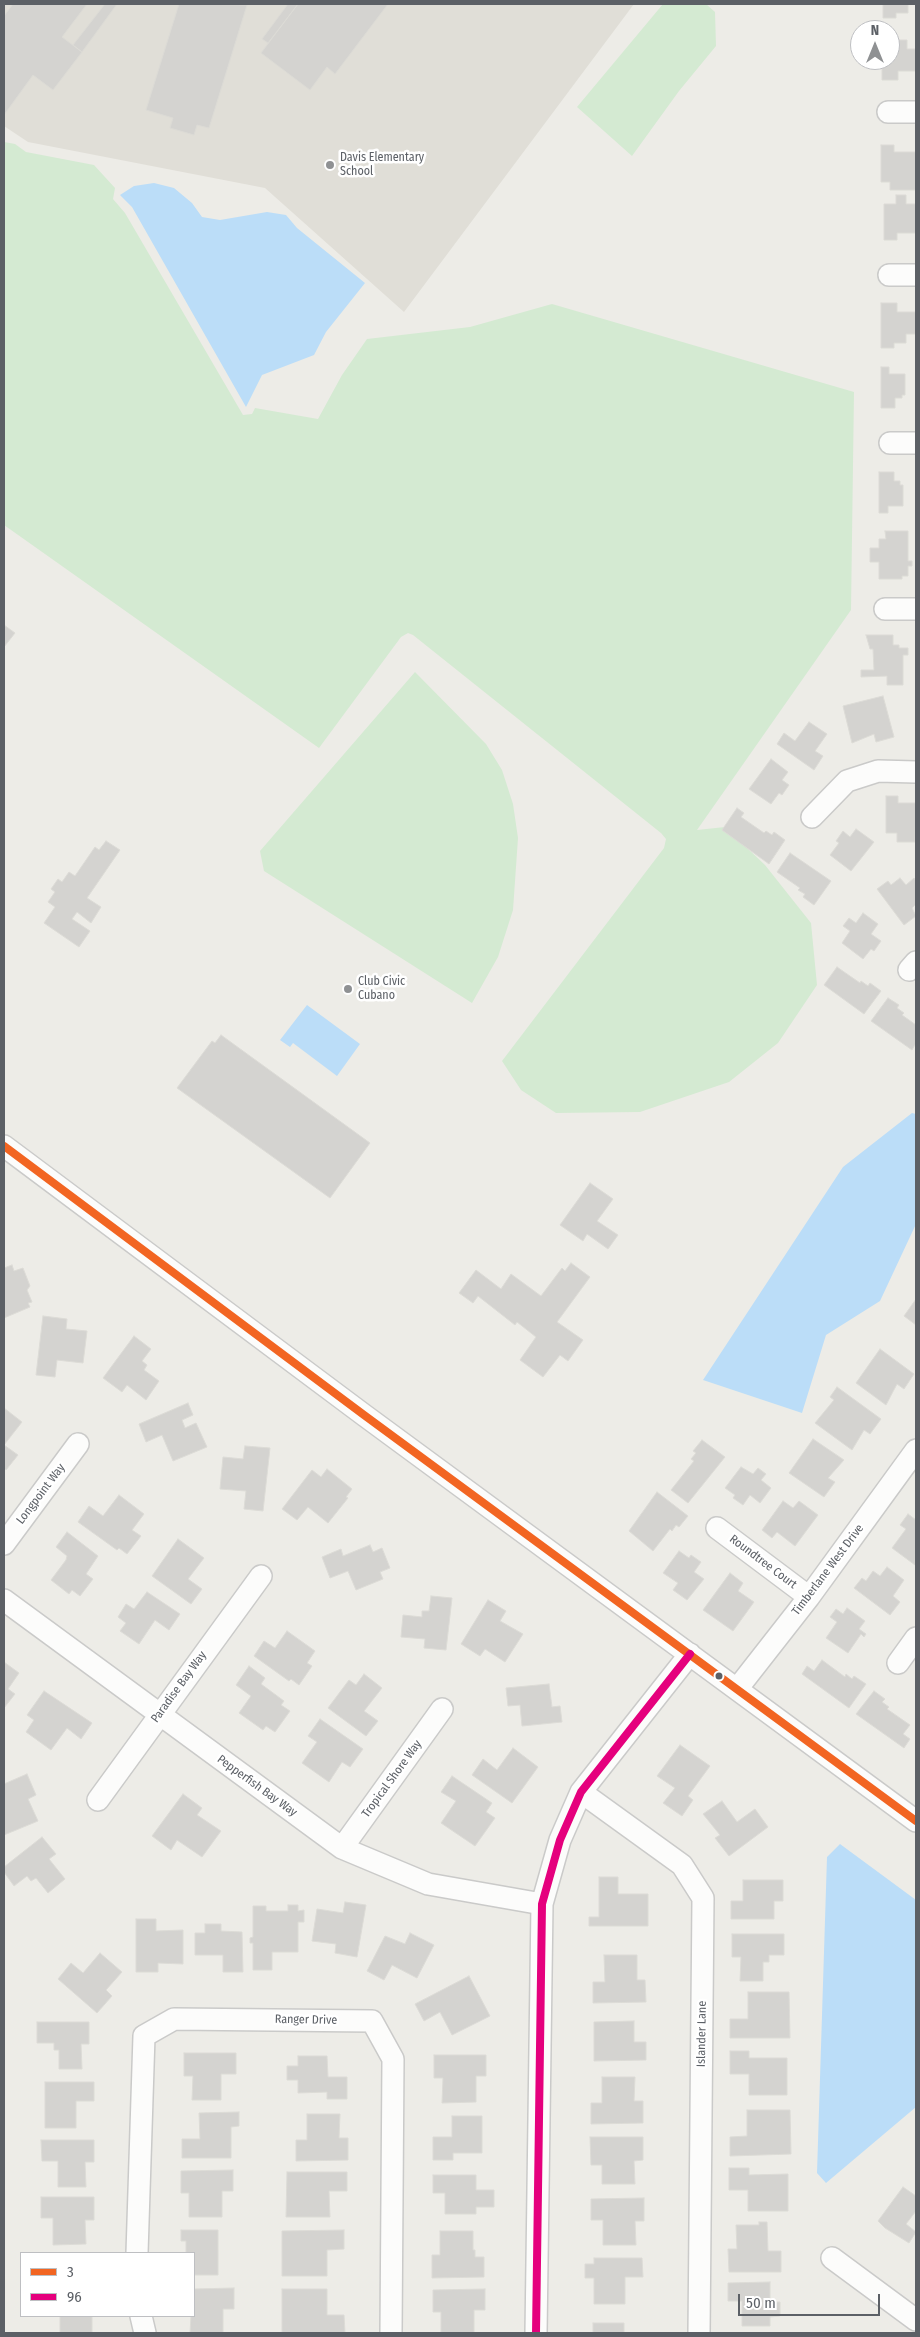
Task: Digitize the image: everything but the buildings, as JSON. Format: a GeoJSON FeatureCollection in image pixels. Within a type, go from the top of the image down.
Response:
{"type":"FeatureCollection","features":[{"type":"Feature","properties":{"kind":"street"},"geometry":{"type":"LineString","coordinates":[[888,112],[916,112]]}},
{"type":"Feature","properties":{"kind":"street"},"geometry":{"type":"LineString","coordinates":[[889,275],[916,275]]}},
{"type":"Feature","properties":{"kind":"street"},"geometry":{"type":"LineString","coordinates":[[890,443],[916,443]]}},
{"type":"Feature","properties":{"kind":"street"},"geometry":{"type":"LineString","coordinates":[[885,609],[916,609]]}},
{"type":"Feature","properties":{"kind":"street"},"geometry":{"type":"LineString","coordinates":[[812,817],[847,781],[878,771],[916,772]]}},
{"type":"Feature","properties":{"kind":"street"},"geometry":{"type":"LineString","coordinates":[[4,1146],[736,1689],[916,1820]]}},
{"type":"Feature","properties":{"kind":"street","name":"Longpoint Way"},"geometry":{"type":"LineString","coordinates":[[4,1544],[78,1444]]}},
{"type":"Feature","properties":{"kind":"street","name":"Timberlane West Drive"},"geometry":{"type":"LineString","coordinates":[[736,1689],[910,1474],[916,1450]]}},
{"type":"Feature","properties":{"kind":"street","name":"Roundtree Court"},"geometry":{"type":"LineString","coordinates":[[717,1528],[809,1597]]}},
{"type":"Feature","properties":{"kind":"street","name":"Paradise Bay Way"},"geometry":{"type":"LineString","coordinates":[[98,1800],[261,1576]]}},
{"type":"Feature","properties":{"kind":"street","name":"Pepperfish Bay Way"},"geometry":{"type":"LineString","coordinates":[[4,1600],[342,1848],[428,1884],[542,1904]]}},
{"type":"Feature","properties":{"kind":"street"},"geometry":{"type":"LineString","coordinates":[[898,1663],[916,1638]]}},
{"type":"Feature","properties":{"kind":"street"},"geometry":{"type":"LineString","coordinates":[[536,2333],[542,1904],[560,1840],[581,1792],[690,1654]]}},
{"type":"Feature","properties":{"kind":"street","name":"Tropical Shore Way"},"geometry":{"type":"LineString","coordinates":[[342,1848],[442,1709]]}},
{"type":"Feature","properties":{"kind":"street","name":"Islander Lane"},"geometry":{"type":"LineString","coordinates":[[581,1792],[682,1865],[703,1898],[698,2333]]}},
{"type":"Feature","properties":{"kind":"street","name":"Ranger Drive"},"geometry":{"type":"LineString","coordinates":[[137,2252],[144,2036],[174,2019],[372,2021],[393,2059],[391,2333]]}},
{"type":"Feature","properties":{"kind":"street"},"geometry":{"type":"LineString","coordinates":[[832,2258],[916,2320]]}},
{"type":"Feature","properties":{"kind":"street"},"geometry":{"type":"LineString","coordinates":[[141,2317],[145,2333]]}},
{"type":"Feature","properties":{"kind":"shaded area","name":"Davis Elementary School"},"geometry":{"type":"Polygon","coordinates":[[[4,4],[634,4],[404,312],[265,188],[28,142],[4,126],[4,4]]]}},
{"type":"Feature","properties":{"kind":"green space"},"geometry":{"type":"Polygon","coordinates":[[[663,4],[706,4],[715,12],[716,46],[679,91],[632,156],[577,107],[663,4]]]}},
{"type":"Feature","properties":{"kind":"green space"},"geometry":{"type":"Polygon","coordinates":[[[4,142],[15,144],[26,152],[94,165],[115,188],[113,199],[125,213],[243,415],[252,414],[255,408],[318,419],[342,375],[367,339],[470,327],[552,304],[854,392],[851,610],[697,830],[725,827],[765,865],[811,923],[817,985],[778,1043],[729,1082],[640,1112],[556,1113],[521,1090],[502,1061],[664,848],[666,839],[661,833],[413,635],[408,633],[401,637],[319,748],[4,525],[4,142]]]}},
{"type":"Feature","properties":{"kind":"green space"},"geometry":{"type":"Polygon","coordinates":[[[415,672],[486,744],[502,770],[513,804],[518,838],[513,910],[498,957],[472,1003],[264,871],[260,851],[415,672]]]}},
{"type":"Feature","properties":{"kind":"water"},"geometry":{"type":"Polygon","coordinates":[[[154,183],[174,188],[192,203],[202,217],[220,220],[267,212],[286,215],[297,228],[365,283],[326,332],[314,355],[262,375],[246,407],[132,207],[120,195],[134,186],[154,183]]]}},
{"type":"Feature","properties":{"kind":"water"},"geometry":{"type":"Polygon","coordinates":[[[307,1005],[360,1044],[337,1076],[293,1043],[290,1047],[280,1040],[307,1005]]]}},
{"type":"Feature","properties":{"kind":"water"},"geometry":{"type":"Polygon","coordinates":[[[912,1113],[916,1114],[916,1224],[880,1301],[826,1335],[802,1413],[703,1380],[843,1167],[912,1113]]]}},
{"type":"Feature","properties":{"kind":"water"},"geometry":{"type":"Polygon","coordinates":[[[840,1844],[916,1900],[916,2107],[826,2183],[817,2173],[827,1857],[840,1844]]]}},
{"type":"Feature","properties":{"kind":"transit line","name":"3"},"geometry":{"type":"LineString","coordinates":[[4,1146],[364,1415],[916,1821]]}},
{"type":"Feature","properties":{"kind":"transit line","name":"96"},"geometry":{"type":"LineString","coordinates":[[536,2333],[542,1904],[560,1840],[581,1792],[690,1654]]}},
{"type":"Feature","properties":{"kind":"place","name":"Davis Elementary School"},"geometry":{"type":"Point","coordinates":[330,165]}},
{"type":"Feature","properties":{"kind":"place","name":"Club Civic Cubano"},"geometry":{"type":"Point","coordinates":[348,989]}}]}
